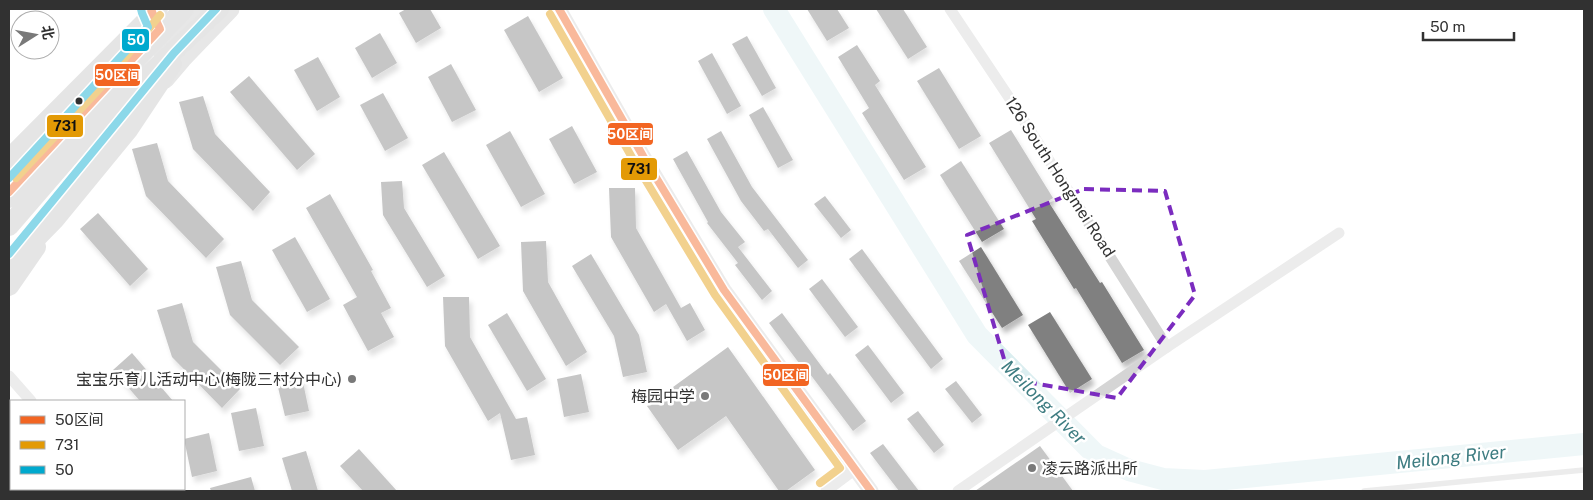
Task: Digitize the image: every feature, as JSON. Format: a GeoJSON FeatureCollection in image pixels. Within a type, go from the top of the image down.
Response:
{"type":"FeatureCollection","features":[{"type":"Feature","properties":{"kind":"highway"},"geometry":{"type":"LineString","coordinates":[[9,159],[153,9]]}},
{"type":"Feature","properties":{"kind":"highway"},"geometry":{"type":"LineString","coordinates":[[9,193],[182,9]]}},
{"type":"Feature","properties":{"kind":"highway"},"geometry":{"type":"LineString","coordinates":[[9,227],[103,117],[219,9]]}},
{"type":"Feature","properties":{"kind":"highway"},"geometry":{"type":"LineString","coordinates":[[9,268],[55,219],[128,130],[190,37]]}},
{"type":"Feature","properties":{"kind":"highway"},"geometry":{"type":"LineString","coordinates":[[9,286],[55,219]]}},
{"type":"Feature","properties":{"kind":"main road"},"geometry":{"type":"LineString","coordinates":[[9,171],[94,80],[153,9]]}},
{"type":"Feature","properties":{"kind":"main road"},"geometry":{"type":"LineString","coordinates":[[9,227],[164,36],[182,9]]}},
{"type":"Feature","properties":{"kind":"main road"},"geometry":{"type":"LineString","coordinates":[[9,193],[77,119],[164,36],[203,9]]}},
{"type":"Feature","properties":{"kind":"main road"},"geometry":{"type":"LineString","coordinates":[[9,268],[182,58],[230,9]]}},
{"type":"Feature","properties":{"kind":"main road"},"geometry":{"type":"LineString","coordinates":[[77,119],[94,80]]}},
{"type":"Feature","properties":{"kind":"street"},"geometry":{"type":"LineString","coordinates":[[153,9],[164,36],[182,58]]}},
{"type":"Feature","properties":{"kind":"street"},"geometry":{"type":"LineString","coordinates":[[559,9],[647,164],[724,290],[871,491]]}},
{"type":"Feature","properties":{"kind":"street","name":"126 South Hongmei Road"},"geometry":{"type":"LineString","coordinates":[[950,9],[1041,147],[1167,347]]}},
{"type":"Feature","properties":{"kind":"street"},"geometry":{"type":"LineString","coordinates":[[958,491],[1167,347],[1339,233]]}},
{"type":"Feature","properties":{"kind":"street"},"geometry":{"type":"LineString","coordinates":[[9,376],[30,400]]}},
{"type":"Feature","properties":{"kind":"street"},"geometry":{"type":"LineString","coordinates":[[826,491],[854,470]]}},
{"type":"Feature","properties":{"kind":"lane"},"geometry":{"type":"LineString","coordinates":[[1364,491],[1584,470]]}},
{"type":"Feature","properties":{"kind":"highlighted area"},"geometry":{"type":"Polygon","coordinates":[[[1084,189],[1165,191],[1195,295],[1117,398],[1010,379],[967,235],[1084,189]]]}},
{"type":"Feature","properties":{"kind":"shaded area"},"geometry":{"type":"Polygon","coordinates":[[[9,411],[10,490],[79,491],[9,491],[9,411]]]}},
{"type":"Feature","properties":{"kind":"building"},"geometry":{"type":"Polygon","coordinates":[[[406,9],[430,9],[441,28],[416,43],[399,13],[406,9]]]}},
{"type":"Feature","properties":{"kind":"building"},"geometry":{"type":"Polygon","coordinates":[[[807,9],[837,9],[849,28],[827,41],[807,9]]]}},
{"type":"Feature","properties":{"kind":"building"},"geometry":{"type":"Polygon","coordinates":[[[876,9],[903,9],[927,47],[908,59],[876,9]]]}},
{"type":"Feature","properties":{"kind":"building"},"geometry":{"type":"Polygon","coordinates":[[[528,16],[563,78],[539,92],[504,30],[528,16]]]}},
{"type":"Feature","properties":{"kind":"building"},"geometry":{"type":"Polygon","coordinates":[[[380,33],[397,63],[372,78],[355,48],[380,33]]]}},
{"type":"Feature","properties":{"kind":"building"},"geometry":{"type":"Polygon","coordinates":[[[747,36],[776,88],[762,96],[732,44],[747,36]]]}},
{"type":"Feature","properties":{"kind":"building"},"geometry":{"type":"Polygon","coordinates":[[[857,45],[880,81],[875,85],[926,167],[904,180],[862,113],[869,108],[838,57],[857,45]]]}},
{"type":"Feature","properties":{"kind":"building"},"geometry":{"type":"Polygon","coordinates":[[[712,53],[741,106],[727,114],[698,61],[712,53]]]}},
{"type":"Feature","properties":{"kind":"building"},"geometry":{"type":"Polygon","coordinates":[[[318,57],[340,97],[317,111],[294,70],[318,57]]]}},
{"type":"Feature","properties":{"kind":"building"},"geometry":{"type":"Polygon","coordinates":[[[451,64],[476,110],[452,122],[428,77],[451,64]]]}},
{"type":"Feature","properties":{"kind":"building"},"geometry":{"type":"Polygon","coordinates":[[[939,68],[981,136],[959,149],[917,81],[939,68]]]}},
{"type":"Feature","properties":{"kind":"building"},"geometry":{"type":"Polygon","coordinates":[[[249,76],[315,154],[297,170],[230,92],[249,76]]]}},
{"type":"Feature","properties":{"kind":"building"},"geometry":{"type":"Polygon","coordinates":[[[383,93],[408,138],[385,151],[360,105],[383,93]]]}},
{"type":"Feature","properties":{"kind":"building"},"geometry":{"type":"Polygon","coordinates":[[[203,96],[215,134],[270,192],[253,211],[193,149],[179,102],[203,96]]]}},
{"type":"Feature","properties":{"kind":"building"},"geometry":{"type":"Polygon","coordinates":[[[763,107],[793,160],[778,168],[749,115],[763,107]]]}},
{"type":"Feature","properties":{"kind":"building"},"geometry":{"type":"Polygon","coordinates":[[[572,126],[597,172],[574,184],[549,139],[572,126]]]}},
{"type":"Feature","properties":{"kind":"building"},"geometry":{"type":"Polygon","coordinates":[[[1011,130],[1053,198],[1048,201],[1100,283],[1102,282],[1144,350],[1122,363],[1032,221],[1036,219],[989,143],[1011,130]]]}},
{"type":"Feature","properties":{"kind":"building"},"geometry":{"type":"Polygon","coordinates":[[[510,131],[545,194],[521,207],[486,145],[510,131]]]}},
{"type":"Feature","properties":{"kind":"building"},"geometry":{"type":"Polygon","coordinates":[[[721,131],[752,187],[808,260],[798,268],[768,229],[764,231],[741,201],[707,139],[721,131]]]}},
{"type":"Feature","properties":{"kind":"building"},"geometry":{"type":"Polygon","coordinates":[[[157,143],[168,181],[224,239],[206,258],[146,196],[132,149],[157,143]]]}},
{"type":"Feature","properties":{"kind":"building"},"geometry":{"type":"Polygon","coordinates":[[[687,151],[721,212],[745,242],[738,247],[772,291],[762,300],[735,265],[738,263],[707,223],[673,159],[687,151]]]}},
{"type":"Feature","properties":{"kind":"building"},"geometry":{"type":"Polygon","coordinates":[[[444,152],[500,246],[478,259],[422,165],[444,152]]]}},
{"type":"Feature","properties":{"kind":"building"},"geometry":{"type":"Polygon","coordinates":[[[961,161],[1004,229],[982,242],[940,175],[961,161]]]}},
{"type":"Feature","properties":{"kind":"building"},"geometry":{"type":"Polygon","coordinates":[[[402,181],[404,208],[445,276],[427,287],[383,215],[381,182],[402,181]]]}},
{"type":"Feature","properties":{"kind":"building"},"geometry":{"type":"Polygon","coordinates":[[[609,188],[635,188],[636,228],[681,308],[690,303],[705,330],[687,341],[666,304],[654,312],[611,237],[609,188]]]}},
{"type":"Feature","properties":{"kind":"building"},"geometry":{"type":"Polygon","coordinates":[[[330,194],[373,270],[371,271],[391,308],[381,313],[394,337],[368,351],[343,305],[357,297],[306,208],[330,194]]]}},
{"type":"Feature","properties":{"kind":"building"},"geometry":{"type":"Polygon","coordinates":[[[825,196],[851,230],[841,238],[814,204],[825,196]]]}},
{"type":"Feature","properties":{"kind":"building"},"geometry":{"type":"Polygon","coordinates":[[[98,213],[148,269],[130,286],[80,229],[98,213]]]}},
{"type":"Feature","properties":{"kind":"building"},"geometry":{"type":"Polygon","coordinates":[[[295,237],[330,299],[307,312],[272,250],[295,237]]]}},
{"type":"Feature","properties":{"kind":"building"},"geometry":{"type":"Polygon","coordinates":[[[546,241],[548,282],[587,352],[566,366],[523,291],[521,242],[546,241]]]}},
{"type":"Feature","properties":{"kind":"building"},"geometry":{"type":"Polygon","coordinates":[[[981,247],[1023,315],[1002,328],[959,261],[981,247]]]}},
{"type":"Feature","properties":{"kind":"building"},"geometry":{"type":"Polygon","coordinates":[[[862,249],[943,359],[931,369],[849,259],[862,249]]]}},
{"type":"Feature","properties":{"kind":"building"},"geometry":{"type":"Polygon","coordinates":[[[591,254],[639,335],[647,372],[623,377],[614,336],[572,266],[591,254]]]}},
{"type":"Feature","properties":{"kind":"building"},"geometry":{"type":"Polygon","coordinates":[[[241,261],[252,300],[299,347],[280,365],[230,315],[216,267],[241,261]]]}},
{"type":"Feature","properties":{"kind":"building"},"geometry":{"type":"Polygon","coordinates":[[[822,279],[858,327],[845,337],[809,289],[822,279]]]}},
{"type":"Feature","properties":{"kind":"building"},"geometry":{"type":"Polygon","coordinates":[[[443,297],[469,297],[470,337],[516,419],[527,417],[535,455],[511,460],[500,413],[488,421],[445,346],[443,297]]]}},
{"type":"Feature","properties":{"kind":"building"},"geometry":{"type":"Polygon","coordinates":[[[182,303],[193,342],[240,389],[222,408],[172,357],[157,310],[182,303]]]}},
{"type":"Feature","properties":{"kind":"building"},"geometry":{"type":"Polygon","coordinates":[[[1050,312],[1092,379],[1070,393],[1028,325],[1050,312]]]}},
{"type":"Feature","properties":{"kind":"building"},"geometry":{"type":"Polygon","coordinates":[[[507,313],[546,379],[527,391],[488,325],[507,313]]]}},
{"type":"Feature","properties":{"kind":"building"},"geometry":{"type":"Polygon","coordinates":[[[782,313],[828,375],[830,373],[866,421],[853,431],[769,323],[782,313]]]}},
{"type":"Feature","properties":{"kind":"building"},"geometry":{"type":"Polygon","coordinates":[[[868,345],[904,393],[891,403],[855,355],[868,345]]]}},
{"type":"Feature","properties":{"kind":"building"},"geometry":{"type":"Polygon","coordinates":[[[728,347],[815,470],[786,491],[779,491],[726,416],[678,450],[647,406],[728,347]]]}},
{"type":"Feature","properties":{"kind":"building"},"geometry":{"type":"Polygon","coordinates":[[[132,353],[172,400],[139,400],[113,370],[132,353]]]}},
{"type":"Feature","properties":{"kind":"building"},"geometry":{"type":"Polygon","coordinates":[[[301,373],[309,411],[285,416],[276,379],[301,373]]]}},
{"type":"Feature","properties":{"kind":"building"},"geometry":{"type":"Polygon","coordinates":[[[581,374],[589,412],[564,417],[557,379],[581,374]]]}},
{"type":"Feature","properties":{"kind":"building"},"geometry":{"type":"Polygon","coordinates":[[[956,381],[982,415],[972,423],[945,389],[956,381]]]}},
{"type":"Feature","properties":{"kind":"building"},"geometry":{"type":"Polygon","coordinates":[[[256,408],[264,446],[239,451],[231,413],[256,408]]]}},
{"type":"Feature","properties":{"kind":"building"},"geometry":{"type":"Polygon","coordinates":[[[918,411],[944,445],[934,453],[907,419],[918,411]]]}},
{"type":"Feature","properties":{"kind":"building"},"geometry":{"type":"Polygon","coordinates":[[[209,433],[217,471],[192,477],[185,439],[209,433]]]}},
{"type":"Feature","properties":{"kind":"building"},"geometry":{"type":"Polygon","coordinates":[[[883,444],[919,491],[899,491],[870,453],[883,444]]]}},
{"type":"Feature","properties":{"kind":"building","name":"凌云路派出所"},"geometry":{"type":"Polygon","coordinates":[[[1040,446],[1073,491],[975,491],[1040,446]]]}},
{"type":"Feature","properties":{"kind":"building"},"geometry":{"type":"Polygon","coordinates":[[[359,449],[397,491],[363,491],[340,466],[359,449]]]}},
{"type":"Feature","properties":{"kind":"building"},"geometry":{"type":"Polygon","coordinates":[[[306,451],[318,491],[292,491],[282,458],[306,451]]]}},
{"type":"Feature","properties":{"kind":"building"},"geometry":{"type":"Polygon","coordinates":[[[251,477],[255,491],[211,491],[210,488],[251,477]]]}},
{"type":"Feature","properties":{"kind":"waterway","name":"Meilong River"},"geometry":{"type":"LineString","coordinates":[[774,9],[977,335],[1096,455],[1129,470],[1163,479],[1205,481],[1584,444]]}},
{"type":"Feature","properties":{"kind":"transit line","name":"50"},"geometry":{"type":"LineString","coordinates":[[9,178],[148,27],[141,9]]}},
{"type":"Feature","properties":{"kind":"transit line","name":"50区间"},"geometry":{"type":"LineString","coordinates":[[9,192],[160,29],[152,9]]}},
{"type":"Feature","properties":{"kind":"transit line","name":"50"},"geometry":{"type":"LineString","coordinates":[[9,254],[174,53],[216,9]]}},
{"type":"Feature","properties":{"kind":"transit line","name":"50区间"},"geometry":{"type":"LineString","coordinates":[[559,9],[643,156],[724,290],[871,491]]}},
{"type":"Feature","properties":{"kind":"transit line","name":"731"},"geometry":{"type":"LineString","coordinates":[[550,14],[634,161],[715,295],[840,468],[820,483]]}},
{"type":"Feature","properties":{"kind":"transit line","name":"731"},"geometry":{"type":"LineString","coordinates":[[16,178],[102,86],[160,15]]}},
{"type":"Feature","properties":{"kind":"place","name":"宝宝乐育儿活动中心(梅陇三村分中心)"},"geometry":{"type":"Point","coordinates":[352,379]}},
{"type":"Feature","properties":{"kind":"place","name":"梅园中学"},"geometry":{"type":"Point","coordinates":[705,396]}},
{"type":"Feature","properties":{"kind":"place","name":"凌云路派出所"},"geometry":{"type":"Point","coordinates":[1032,468]}}]}
